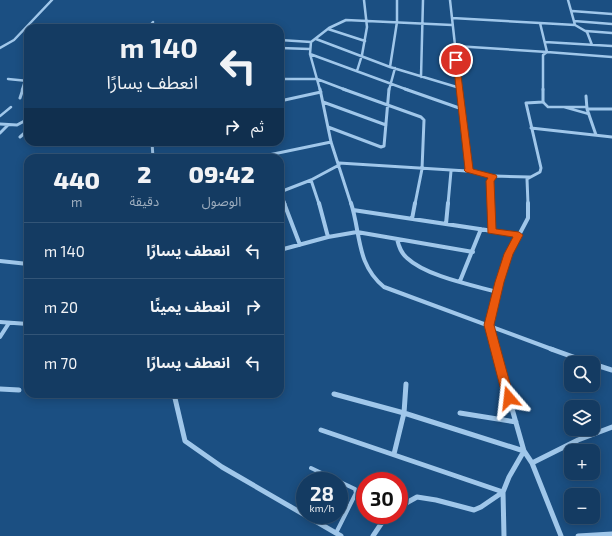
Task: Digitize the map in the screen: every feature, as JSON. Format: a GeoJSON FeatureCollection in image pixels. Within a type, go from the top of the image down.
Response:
{"type":"FeatureCollection","features":[{"type":"Feature","properties":{"kind":"street"},"geometry":{"type":"LineString","coordinates":[[29,24],[52,0]]}},
{"type":"Feature","properties":{"kind":"street"},"geometry":{"type":"LineString","coordinates":[[356,71],[365,41],[367,20],[364,0]]}},
{"type":"Feature","properties":{"kind":"street"},"geometry":{"type":"LineString","coordinates":[[390,67],[397,22],[397,0]]}},
{"type":"Feature","properties":{"kind":"street"},"geometry":{"type":"LineString","coordinates":[[421,77],[423,0]]}},
{"type":"Feature","properties":{"kind":"street"},"geometry":{"type":"LineString","coordinates":[[450,0],[468,170]]}},
{"type":"Feature","properties":{"kind":"street"},"geometry":{"type":"LineString","coordinates":[[568,0],[572,11],[574,25]]}},
{"type":"Feature","properties":{"kind":"street"},"geometry":{"type":"LineString","coordinates":[[572,11],[612,14]]}},
{"type":"Feature","properties":{"kind":"street"},"geometry":{"type":"LineString","coordinates":[[452,18],[574,25],[586,31],[612,33]]}},
{"type":"Feature","properties":{"kind":"street"},"geometry":{"type":"LineString","coordinates":[[284,40],[311,42],[328,28],[342,20],[452,25]]}},
{"type":"Feature","properties":{"kind":"street"},"geometry":{"type":"LineString","coordinates":[[574,21],[612,24]]}},
{"type":"Feature","properties":{"kind":"street"},"geometry":{"type":"LineString","coordinates":[[284,190],[311,180],[339,164],[464,172],[468,170],[493,177],[530,177],[540,172],[541,168],[526,103],[543,102],[544,55],[547,52],[540,23]]}},
{"type":"Feature","properties":{"kind":"street"},"geometry":{"type":"LineString","coordinates":[[328,28],[365,41]]}},
{"type":"Feature","properties":{"kind":"street"},"geometry":{"type":"LineString","coordinates":[[0,48],[14,40],[24,29]]}},
{"type":"Feature","properties":{"kind":"street"},"geometry":{"type":"LineString","coordinates":[[586,31],[592,45]]}},
{"type":"Feature","properties":{"kind":"street"},"geometry":{"type":"LineString","coordinates":[[316,39],[362,55],[390,67],[460,88]]}},
{"type":"Feature","properties":{"kind":"street"},"geometry":{"type":"LineString","coordinates":[[311,42],[310,54],[321,92],[331,142],[353,210],[361,252],[373,278],[379,283],[573,356]]}},
{"type":"Feature","properties":{"kind":"street"},"geometry":{"type":"LineString","coordinates":[[545,42],[612,46]]}},
{"type":"Feature","properties":{"kind":"street"},"geometry":{"type":"LineString","coordinates":[[455,46],[612,58]]}},
{"type":"Feature","properties":{"kind":"street"},"geometry":{"type":"LineString","coordinates":[[284,48],[310,48]]}},
{"type":"Feature","properties":{"kind":"street"},"geometry":{"type":"LineString","coordinates":[[310,54],[462,109]]}},
{"type":"Feature","properties":{"kind":"street"},"geometry":{"type":"LineString","coordinates":[[328,127],[381,147],[384,146],[390,83],[395,68]]}},
{"type":"Feature","properties":{"kind":"street"},"geometry":{"type":"LineString","coordinates":[[284,79],[317,78],[421,117],[424,120],[422,169],[412,219]]}},
{"type":"Feature","properties":{"kind":"street"},"geometry":{"type":"LineString","coordinates":[[8,79],[24,81]]}},
{"type":"Feature","properties":{"kind":"street"},"geometry":{"type":"LineString","coordinates":[[20,98],[24,88]]}},
{"type":"Feature","properties":{"kind":"street"},"geometry":{"type":"LineString","coordinates":[[284,101],[321,92]]}},
{"type":"Feature","properties":{"kind":"street"},"geometry":{"type":"LineString","coordinates":[[586,96],[587,108],[596,135]]}},
{"type":"Feature","properties":{"kind":"street"},"geometry":{"type":"LineString","coordinates":[[323,102],[386,125]]}},
{"type":"Feature","properties":{"kind":"street"},"geometry":{"type":"LineString","coordinates":[[587,108],[612,110]]}},
{"type":"Feature","properties":{"kind":"street"},"geometry":{"type":"LineString","coordinates":[[0,124],[17,125],[24,121]]}},
{"type":"Feature","properties":{"kind":"street"},"geometry":{"type":"LineString","coordinates":[[0,133],[8,125]]}},
{"type":"Feature","properties":{"kind":"street"},"geometry":{"type":"LineString","coordinates":[[531,128],[612,137]]}},
{"type":"Feature","properties":{"kind":"street"},"geometry":{"type":"LineString","coordinates":[[20,137],[24,134]]}},
{"type":"Feature","properties":{"kind":"street"},"geometry":{"type":"LineString","coordinates":[[273,154],[331,142]]}},
{"type":"Feature","properties":{"kind":"street"},"geometry":{"type":"LineString","coordinates":[[446,224],[451,171]]}},
{"type":"Feature","properties":{"kind":"street"},"geometry":{"type":"LineString","coordinates":[[492,231],[490,181],[493,177]]}},
{"type":"Feature","properties":{"kind":"street"},"geometry":{"type":"LineString","coordinates":[[530,177],[527,179],[528,218],[509,254],[496,292],[489,325],[524,451],[532,463],[561,536]]}},
{"type":"Feature","properties":{"kind":"street"},"geometry":{"type":"LineString","coordinates":[[311,180],[320,205],[328,237]]}},
{"type":"Feature","properties":{"kind":"street"},"geometry":{"type":"LineString","coordinates":[[284,202],[300,245]]}},
{"type":"Feature","properties":{"kind":"street"},"geometry":{"type":"LineString","coordinates":[[353,210],[519,235]]}},
{"type":"Feature","properties":{"kind":"street"},"geometry":{"type":"LineString","coordinates":[[460,281],[481,230]]}},
{"type":"Feature","properties":{"kind":"street"},"geometry":{"type":"LineString","coordinates":[[284,249],[328,237],[357,232],[473,252]]}},
{"type":"Feature","properties":{"kind":"street"},"geometry":{"type":"LineString","coordinates":[[397,239],[401,252],[414,263],[426,270],[496,292]]}},
{"type":"Feature","properties":{"kind":"street"},"geometry":{"type":"LineString","coordinates":[[0,261],[24,264]]}},
{"type":"Feature","properties":{"kind":"street"},"geometry":{"type":"LineString","coordinates":[[0,322],[24,324]]}},
{"type":"Feature","properties":{"kind":"street"},"geometry":{"type":"LineString","coordinates":[[0,336],[9,323]]}},
{"type":"Feature","properties":{"kind":"street"},"geometry":{"type":"LineString","coordinates":[[600,366],[612,370]]}},
{"type":"Feature","properties":{"kind":"street"},"geometry":{"type":"LineString","coordinates":[[394,454],[404,413],[406,384]]}},
{"type":"Feature","properties":{"kind":"street"},"geometry":{"type":"LineString","coordinates":[[0,389],[19,390]]}},
{"type":"Feature","properties":{"kind":"street"},"geometry":{"type":"LineString","coordinates":[[334,394],[404,413],[524,451]]}},
{"type":"Feature","properties":{"kind":"street"},"geometry":{"type":"LineString","coordinates":[[175,398],[185,441],[222,468],[339,534]]}},
{"type":"Feature","properties":{"kind":"street"},"geometry":{"type":"LineString","coordinates":[[460,413],[516,422]]}},
{"type":"Feature","properties":{"kind":"street"},"geometry":{"type":"LineString","coordinates":[[532,463],[578,440],[612,427]]}},
{"type":"Feature","properties":{"kind":"street"},"geometry":{"type":"LineString","coordinates":[[321,430],[503,492]]}},
{"type":"Feature","properties":{"kind":"street"},"geometry":{"type":"LineString","coordinates":[[504,536],[503,492],[509,477],[524,451]]}},
{"type":"Feature","properties":{"kind":"street"},"geometry":{"type":"LineString","coordinates":[[408,501],[417,497],[436,500],[474,510],[503,492]]}},
{"type":"Feature","properties":{"kind":"street"},"geometry":{"type":"LineString","coordinates":[[373,536],[381,524]]}},
{"type":"Feature","properties":{"kind":"street"},"geometry":{"type":"LineString","coordinates":[[578,536],[612,534]]}},
{"type":"Feature","properties":{"kind":"lane"},"geometry":{"type":"LineString","coordinates":[[543,102],[548,107],[561,106],[587,108]]}},
{"type":"Feature","properties":{"kind":"lane"},"geometry":{"type":"LineString","coordinates":[[561,106],[589,114]]}},
{"type":"Feature","properties":{"kind":"lane"},"geometry":{"type":"LineString","coordinates":[[0,116],[11,107]]}},
{"type":"Feature","properties":{"kind":"lane"},"geometry":{"type":"LineString","coordinates":[[311,468],[355,489],[356,493],[339,534]]}},
{"type":"Feature","properties":{"kind":"route"},"geometry":{"type":"LineString","coordinates":[[456,60],[468,170],[493,177],[490,181],[492,231],[519,235],[509,254],[499,282],[489,325],[509,398]]}}]}
